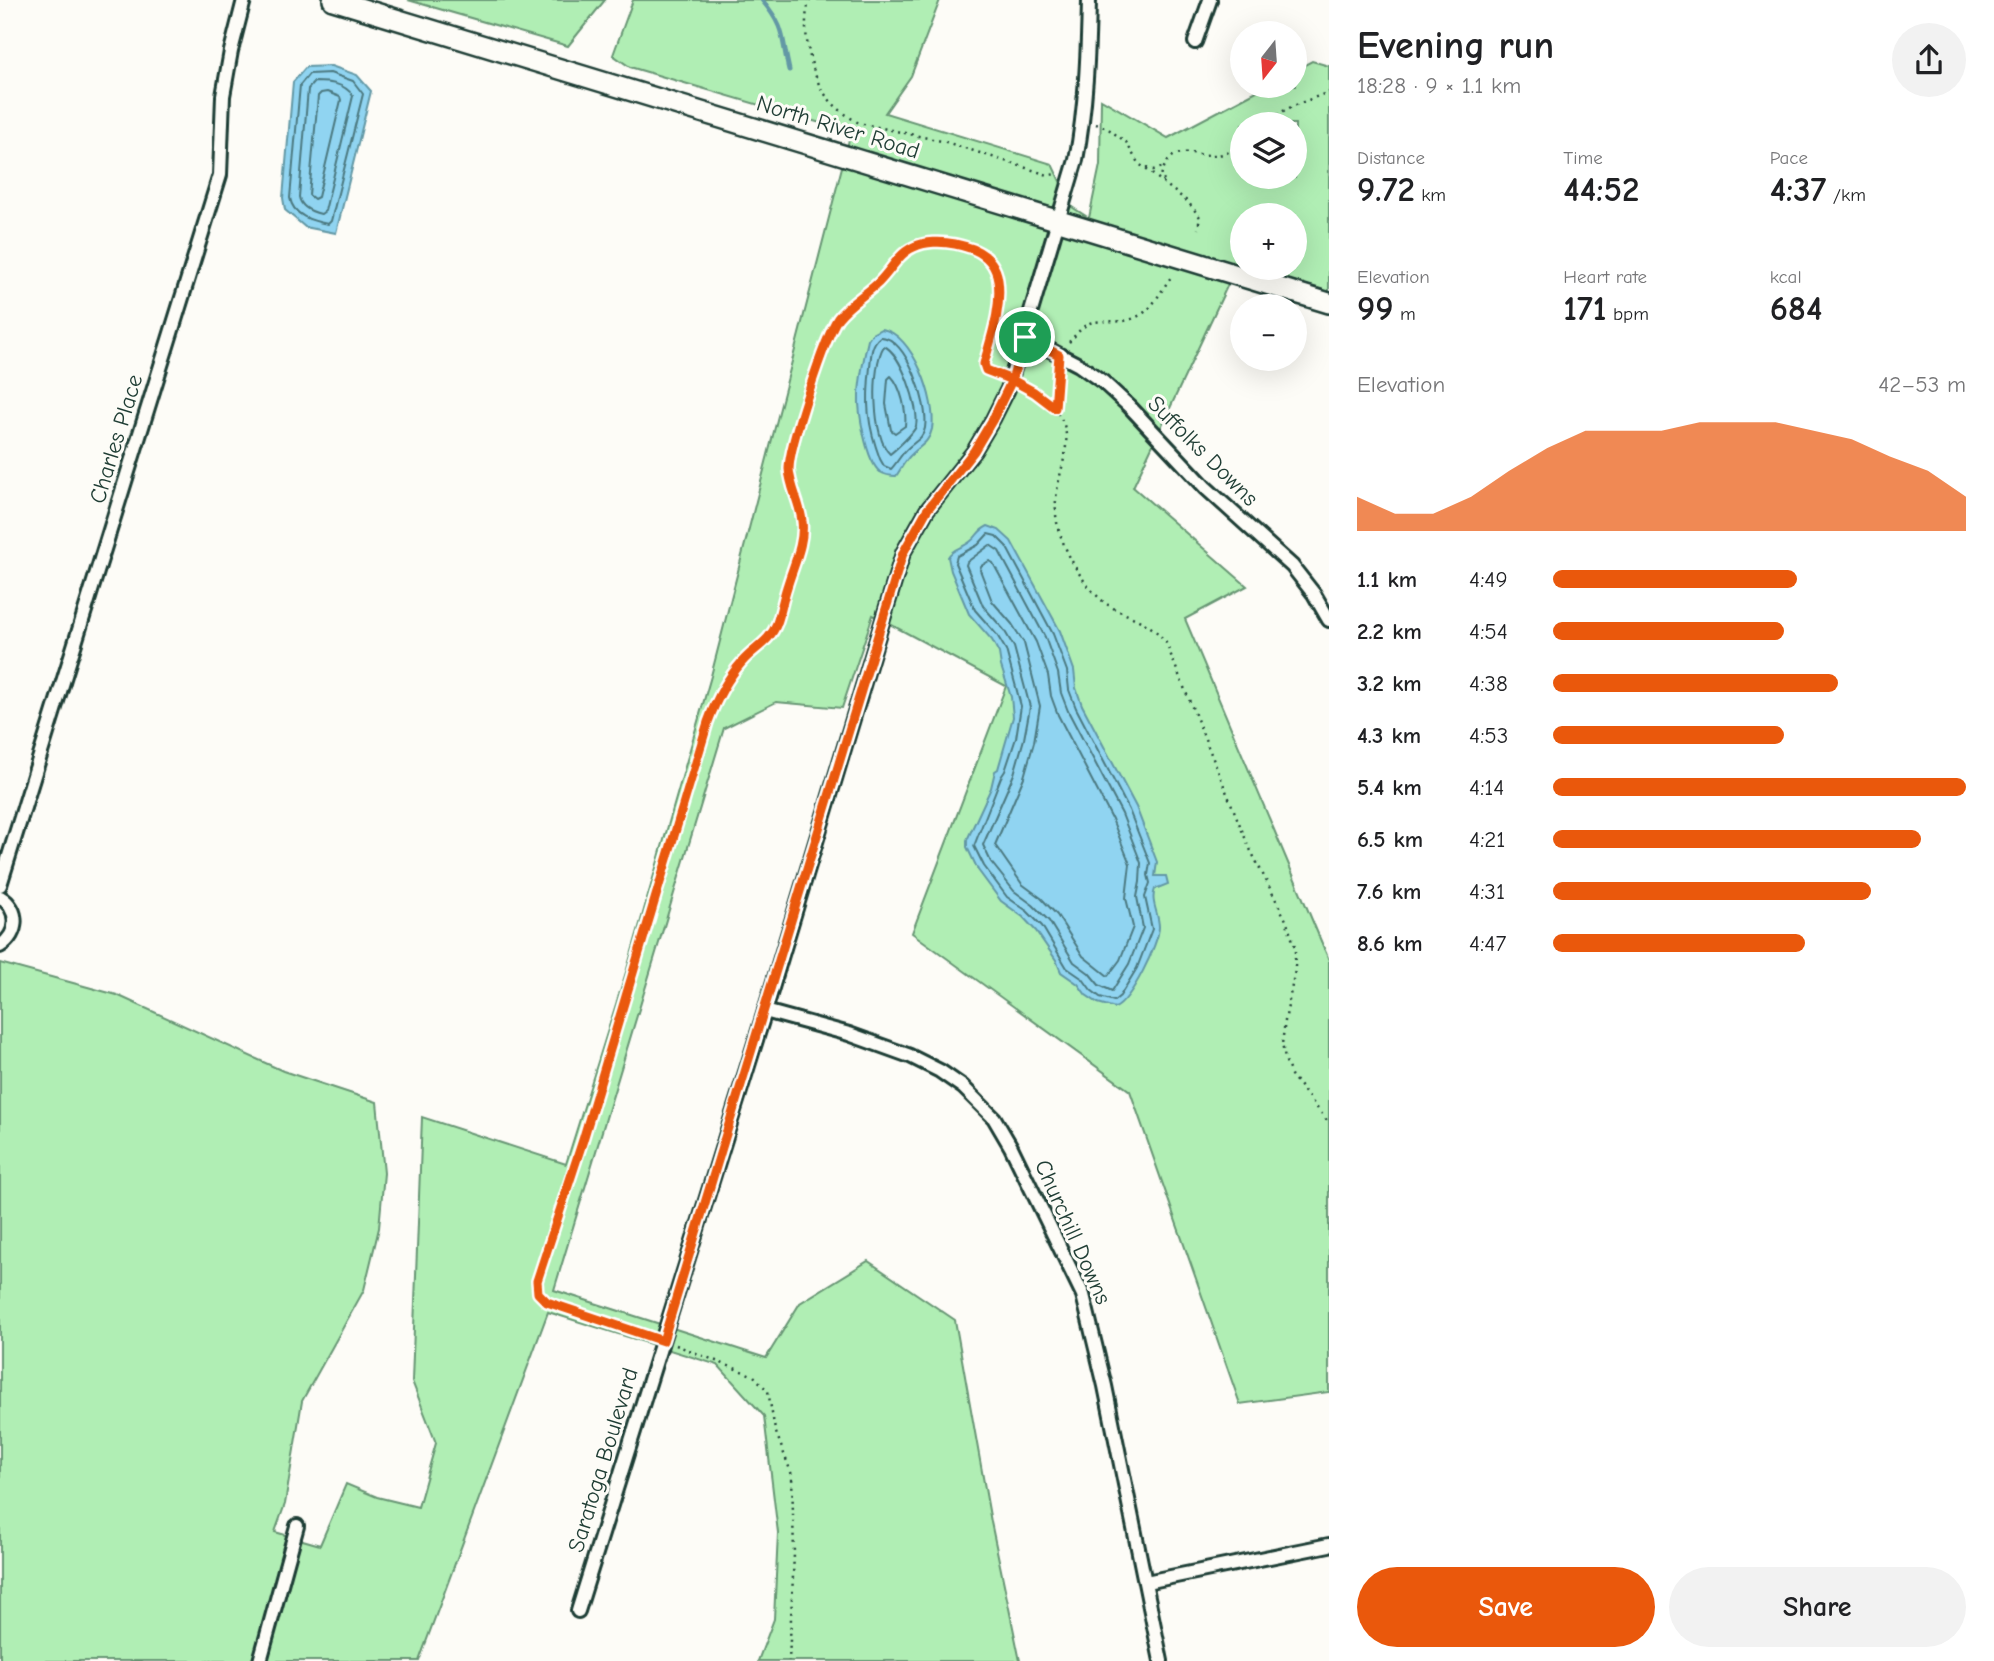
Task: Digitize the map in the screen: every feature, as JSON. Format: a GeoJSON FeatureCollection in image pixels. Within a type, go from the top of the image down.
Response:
{"type":"FeatureCollection","features":[{"type":"Feature","properties":{"kind":"street","name":"Charles Place"},"geometry":{"type":"LineString","coordinates":[[0,885],[220,175],[223,96],[244,0]]}},
{"type":"Feature","properties":{"kind":"street","name":"North River Road"},"geometry":{"type":"LineString","coordinates":[[333,0],[1329,303]]}},
{"type":"Feature","properties":{"kind":"street","name":"Saratoga Boulevard"},"geometry":{"type":"LineString","coordinates":[[578,1611],[765,1011],[903,553],[927,510],[974,451],[1012,380],[1072,172],[1083,120],[1089,0]]}},
{"type":"Feature","properties":{"kind":"street"},"geometry":{"type":"LineString","coordinates":[[1195,42],[1210,0]]}},
{"type":"Feature","properties":{"kind":"street","name":"Suffolks Downs"},"geometry":{"type":"LineString","coordinates":[[1025,337],[1103,382],[1130,407],[1206,488],[1292,566],[1314,594],[1329,620]]}},
{"type":"Feature","properties":{"kind":"street"},"geometry":{"type":"LineString","coordinates":[[0,897],[11,907],[15,926],[12,934],[0,946]]}},
{"type":"Feature","properties":{"kind":"street","name":"Churchill Downs"},"geometry":{"type":"LineString","coordinates":[[765,1011],[849,1034],[910,1056],[956,1082],[995,1118],[1083,1294],[1098,1351],[1161,1661]]}},
{"type":"Feature","properties":{"kind":"street"},"geometry":{"type":"LineString","coordinates":[[260,1661],[297,1526]]}},
{"type":"Feature","properties":{"kind":"street"},"geometry":{"type":"LineString","coordinates":[[1146,1582],[1329,1545]]}},
{"type":"Feature","properties":{"kind":"path"},"geometry":{"type":"LineString","coordinates":[[810,0],[806,22],[807,44],[815,71],[822,90],[848,117],[859,123],[946,142],[1048,175],[1072,172]]}},
{"type":"Feature","properties":{"kind":"path"},"geometry":{"type":"LineString","coordinates":[[1281,112],[1329,92]]}},
{"type":"Feature","properties":{"kind":"path"},"geometry":{"type":"LineString","coordinates":[[1083,120],[1107,128],[1126,142],[1143,167],[1188,202],[1200,217],[1198,229]]}},
{"type":"Feature","properties":{"kind":"path"},"geometry":{"type":"LineString","coordinates":[[1165,183],[1161,176],[1164,167],[1179,153],[1217,155],[1230,150]]}},
{"type":"Feature","properties":{"kind":"path"},"geometry":{"type":"LineString","coordinates":[[1143,167],[1153,170],[1164,167]]}},
{"type":"Feature","properties":{"kind":"path"},"geometry":{"type":"LineString","coordinates":[[789,1661],[794,1553],[792,1475],[775,1430],[768,1391],[754,1376],[735,1367],[547,1302],[538,1293],[537,1281],[583,1140],[708,722],[717,698],[730,677],[744,659],[762,646],[777,624],[802,540],[802,523],[790,479],[790,458],[820,359],[838,319],[847,308],[914,247],[933,242],[949,243],[979,252],[993,265],[999,292],[984,364],[986,370],[1012,380],[1055,408],[1068,439],[1059,476],[1055,517],[1061,537],[1083,579],[1101,600],[1158,631],[1166,643],[1248,845],[1286,919],[1294,947],[1295,970],[1285,1021],[1285,1059],[1291,1075],[1329,1123]]}},
{"type":"Feature","properties":{"kind":"path"},"geometry":{"type":"LineString","coordinates":[[1055,408],[1059,355],[1082,328],[1092,322],[1121,323],[1144,313],[1151,307],[1171,276]]}},
{"type":"Feature","properties":{"kind":"green space"},"geometry":{"type":"Polygon","coordinates":[[[408,0],[605,0],[568,46],[408,0]]]}},
{"type":"Feature","properties":{"kind":"green space"},"geometry":{"type":"Polygon","coordinates":[[[633,0],[940,0],[911,76],[885,113],[1052,164],[1072,207],[1089,218],[1100,165],[1101,99],[1168,138],[1243,98],[1307,98],[1307,64],[1312,61],[1329,66],[1329,292],[1289,280],[1307,280],[1307,203],[1230,203],[1230,280],[1133,487],[1247,586],[1185,619],[1329,960],[1329,1392],[1240,1404],[1130,1091],[912,933],[1006,686],[873,615],[842,708],[776,702],[724,728],[554,1290],[766,1358],[800,1303],[868,1261],[955,1320],[991,1522],[1020,1661],[758,1661],[774,1619],[778,1533],[764,1416],[718,1365],[548,1312],[419,1661],[0,1661],[0,963],[117,995],[283,1071],[377,1102],[384,1173],[379,1228],[364,1290],[302,1401],[285,1504],[275,1532],[320,1545],[346,1484],[377,1497],[418,1507],[436,1443],[412,1381],[422,1117],[566,1164],[627,969],[711,676],[851,132],[630,67],[613,55],[633,0]]]}},
{"type":"Feature","properties":{"kind":"water"},"geometry":{"type":"Polygon","coordinates":[[[331,66],[357,75],[371,91],[336,233],[305,227],[285,210],[283,198],[293,82],[306,67],[331,66]]]}},
{"type":"Feature","properties":{"kind":"water"},"geometry":{"type":"Polygon","coordinates":[[[881,329],[893,333],[913,355],[926,386],[933,417],[929,438],[907,459],[896,476],[882,473],[875,466],[867,447],[860,412],[860,380],[868,340],[881,329]]]}},
{"type":"Feature","properties":{"kind":"water"},"geometry":{"type":"Polygon","coordinates":[[[988,526],[999,530],[1011,541],[1060,631],[1074,670],[1082,705],[1136,807],[1157,862],[1155,876],[1166,876],[1168,884],[1155,889],[1154,894],[1158,935],[1136,984],[1115,1008],[1098,1003],[1086,995],[1078,984],[1061,972],[1036,931],[1023,917],[1001,901],[978,870],[967,847],[967,840],[998,769],[1013,717],[1011,697],[999,653],[992,640],[969,614],[948,557],[988,526]]]}},
{"type":"Feature","properties":{"kind":"waterway"},"geometry":{"type":"LineString","coordinates":[[762,0],[779,26],[789,70]]}},
{"type":"Feature","properties":{"kind":"route"},"geometry":{"type":"LineString","coordinates":[[1025,337],[1012,380],[993,419],[974,451],[927,510],[903,553],[663,1341],[547,1302],[538,1293],[537,1281],[583,1140],[708,722],[717,698],[730,677],[744,659],[762,646],[777,624],[802,540],[798,502],[790,479],[790,458],[820,359],[831,332],[847,308],[878,282],[900,257],[914,247],[933,242],[962,245],[987,257],[993,265],[999,292],[984,364],[986,370],[1012,380],[1034,392],[1055,408],[1059,355],[1025,337]]}}]}
